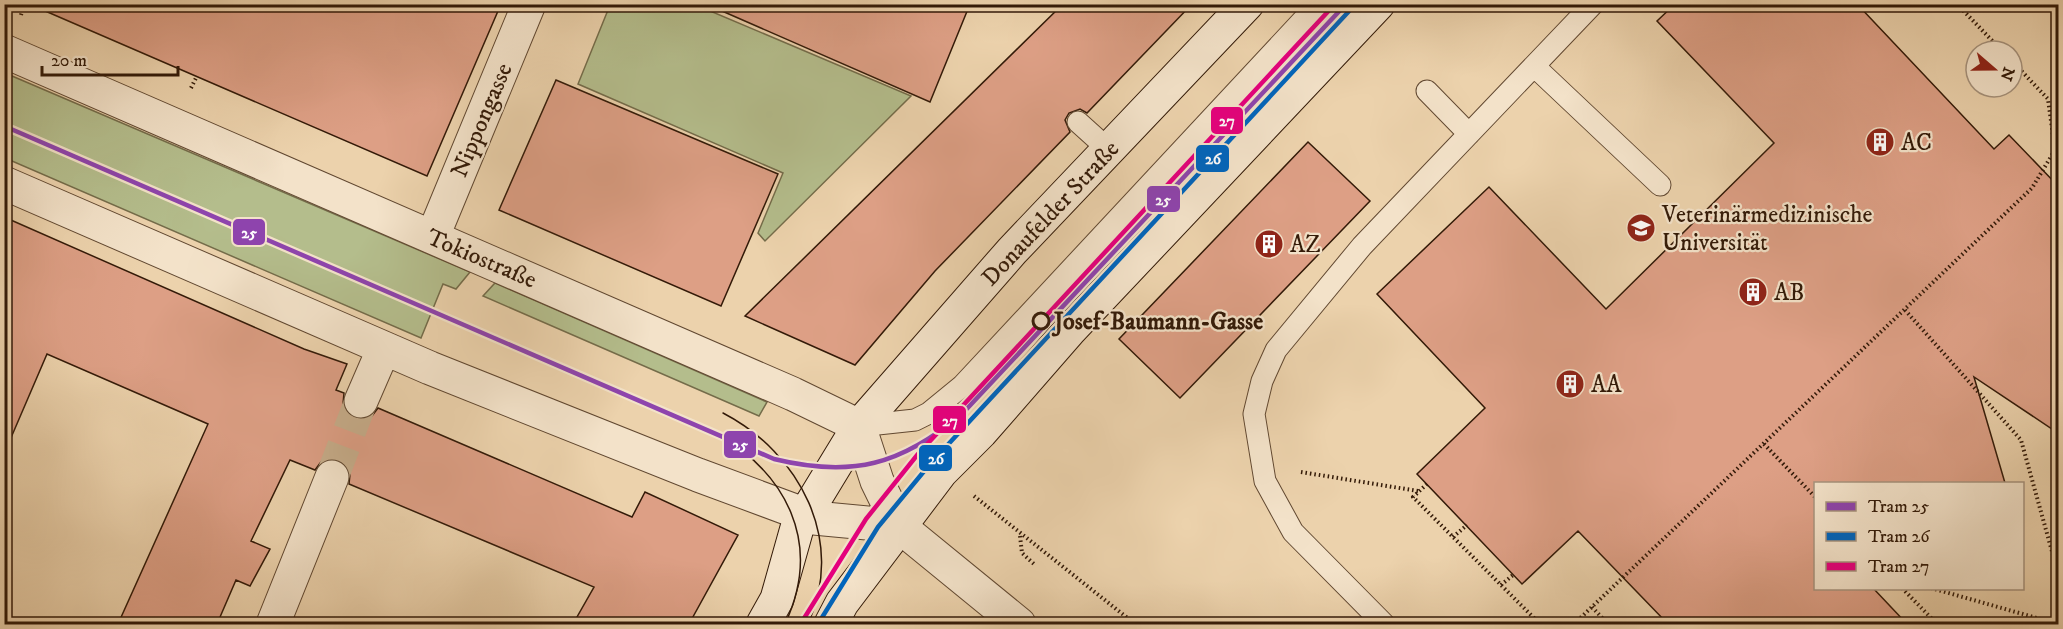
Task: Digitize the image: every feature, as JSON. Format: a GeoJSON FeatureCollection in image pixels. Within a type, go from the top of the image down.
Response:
{"type":"FeatureCollection","features":[{"type":"Feature","properties":{"kind":"street","name":"Nippongasse"},"geometry":{"type":"LineString","coordinates":[[433,236],[529,4]]}},
{"type":"Feature","properties":{"kind":"street","name":"Donaufelder Straße"},"geometry":{"type":"LineString","coordinates":[[763,624],[777,599],[797,528],[859,426],[1012,251],[1247,4]]}},
{"type":"Feature","properties":{"kind":"street"},"geometry":{"type":"LineString","coordinates":[[831,624],[842,603],[941,472],[981,432],[1070,330],[1378,4]]}},
{"type":"Feature","properties":{"kind":"street","name":"Tokiostraße"},"geometry":{"type":"LineString","coordinates":[[4,51],[433,236],[793,394],[859,426]]}},
{"type":"Feature","properties":{"kind":"street"},"geometry":{"type":"LineString","coordinates":[[4,183],[384,348],[687,470],[805,515],[898,526]]}},
{"type":"Feature","properties":{"kind":"street"},"geometry":{"type":"LineString","coordinates":[[362,401],[384,348]]}},
{"type":"Feature","properties":{"kind":"street"},"geometry":{"type":"LineString","coordinates":[[859,426],[877,481],[898,526],[1019,624]]}},
{"type":"Feature","properties":{"kind":"street"},"geometry":{"type":"LineString","coordinates":[[273,624],[332,477]]}},
{"type":"Feature","properties":{"kind":"lane"},"geometry":{"type":"LineString","coordinates":[[859,426],[915,420],[929,413],[962,386],[1318,4]]}},
{"type":"Feature","properties":{"kind":"lane"},"geometry":{"type":"LineString","coordinates":[[1384,624],[1293,532],[1265,481],[1254,414],[1262,381],[1276,350],[1362,246],[1593,4]]}},
{"type":"Feature","properties":{"kind":"lane"},"geometry":{"type":"LineString","coordinates":[[1534,66],[1660,185]]}},
{"type":"Feature","properties":{"kind":"lane"},"geometry":{"type":"LineString","coordinates":[[1427,91],[1468,134]]}},
{"type":"Feature","properties":{"kind":"lane"},"geometry":{"type":"LineString","coordinates":[[1078,122],[1109,150]]}},
{"type":"Feature","properties":{"kind":"path"},"geometry":{"type":"LineString","coordinates":[[1957,4],[1991,39]]}},
{"type":"Feature","properties":{"kind":"path"},"geometry":{"type":"LineString","coordinates":[[1574,624],[2032,188],[2055,150],[2048,99],[2024,74]]}},
{"type":"Feature","properties":{"kind":"path"},"geometry":{"type":"LineString","coordinates":[[190,91],[196,78]]}},
{"type":"Feature","properties":{"kind":"path"},"geometry":{"type":"LineString","coordinates":[[1905,310],[2021,440],[2058,573]]}},
{"type":"Feature","properties":{"kind":"path"},"geometry":{"type":"LineString","coordinates":[[1764,444],[1814,497]]}},
{"type":"Feature","properties":{"kind":"path"},"geometry":{"type":"LineString","coordinates":[[1263,465],[1419,491]]}},
{"type":"Feature","properties":{"kind":"path"},"geometry":{"type":"LineString","coordinates":[[1427,484],[1413,497],[1540,624]]}},
{"type":"Feature","properties":{"kind":"path"},"geometry":{"type":"LineString","coordinates":[[969,492],[1020,535],[1135,624]]}},
{"type":"Feature","properties":{"kind":"path"},"geometry":{"type":"LineString","coordinates":[[1453,537],[1467,525]]}},
{"type":"Feature","properties":{"kind":"path"},"geometry":{"type":"LineString","coordinates":[[1020,535],[1022,553],[1035,564]]}},
{"type":"Feature","properties":{"kind":"path"},"geometry":{"type":"LineString","coordinates":[[1501,585],[1513,575]]}},
{"type":"Feature","properties":{"kind":"path"},"geometry":{"type":"LineString","coordinates":[[1904,590],[1937,624]]}},
{"type":"Feature","properties":{"kind":"path"},"geometry":{"type":"LineString","coordinates":[[1938,590],[2058,624]]}},
{"type":"Feature","properties":{"kind":"path"},"geometry":{"type":"LineString","coordinates":[[1592,607],[1608,624]]}},
{"type":"Feature","properties":{"kind":"green space"},"geometry":{"type":"Polygon","coordinates":[[[610,5],[696,5],[911,96],[765,241],[758,233],[783,173],[578,84],[610,5]]]}},
{"type":"Feature","properties":{"kind":"green space"},"geometry":{"type":"Polygon","coordinates":[[[5,73],[470,272],[456,289],[443,284],[421,338],[5,158],[5,73]]]}},
{"type":"Feature","properties":{"kind":"green space"},"geometry":{"type":"Polygon","coordinates":[[[495,283],[767,402],[759,416],[483,296],[495,283]]]}},
{"type":"Feature","properties":{"kind":"building"},"geometry":{"type":"Polygon","coordinates":[[[29,4],[501,4],[427,176],[29,4]]]}},
{"type":"Feature","properties":{"kind":"building"},"geometry":{"type":"Polygon","coordinates":[[[706,4],[970,4],[930,102],[706,4]]]}},
{"type":"Feature","properties":{"kind":"building"},"geometry":{"type":"Polygon","coordinates":[[[1063,4],[1192,4],[1087,113],[1080,109],[1069,113],[1065,120],[1070,132],[935,271],[855,365],[745,316],[1063,4]]]}},
{"type":"Feature","properties":{"kind":"building"},"geometry":{"type":"Polygon","coordinates":[[[1675,4],[1857,4],[1994,149],[2009,135],[2058,186],[2058,433],[1974,377],[2005,482],[1814,482],[1814,590],[1875,590],[1907,624],[1668,624],[1578,531],[1522,584],[1417,474],[1485,408],[1377,294],[1489,187],[1606,309],[1774,143],[1657,21],[1675,4]]]}},
{"type":"Feature","properties":{"kind":"building"},"geometry":{"type":"Polygon","coordinates":[[[556,80],[778,174],[721,306],[499,210],[556,80]]]}},
{"type":"Feature","properties":{"kind":"building","name":"AZ"},"geometry":{"type":"Polygon","coordinates":[[[1308,142],[1370,201],[1180,398],[1119,339],[1308,142]]]}},
{"type":"Feature","properties":{"kind":"building"},"geometry":{"type":"Polygon","coordinates":[[[4,217],[304,349],[347,364],[336,390],[344,393],[343,404],[346,412],[353,418],[363,420],[372,416],[378,408],[632,517],[645,492],[738,535],[689,624],[573,624],[594,587],[349,484],[350,474],[347,466],[339,460],[329,459],[321,462],[315,470],[290,460],[251,541],[270,549],[250,586],[236,580],[217,624],[118,624],[208,424],[47,354],[4,454],[4,217]]]}},
{"type":"Feature","properties":{"kind":"tunnel"},"geometry":{"type":"LineString","coordinates":[[332,477],[361,401]]}},
{"type":"Feature","properties":{"kind":"tram line","name":"27"},"geometry":{"type":"LineString","coordinates":[[803,620],[866,519],[918,454],[1335,4]]}},
{"type":"Feature","properties":{"kind":"tram line","name":"25"},"geometry":{"type":"LineString","coordinates":[[4,126],[774,459],[802,465],[852,467],[896,456],[918,445],[962,414],[1346,4]]}},
{"type":"Feature","properties":{"kind":"tram line","name":"26"},"geometry":{"type":"LineString","coordinates":[[818,624],[878,527],[930,464],[1351,9]]}},
{"type":"Feature","properties":{"kind":"tram line"},"geometry":{"type":"LineString","coordinates":[[723,413],[750,430],[774,451],[794,475],[809,502],[818,531],[822,562],[818,593],[808,624]]}},
{"type":"Feature","properties":{"kind":"tram line"},"geometry":{"type":"LineString","coordinates":[[712,431],[738,448],[760,467],[778,489],[791,512],[798,538],[800,565],[796,594],[785,624]]}},
{"type":"Feature","properties":{"kind":"place","name":"AC"},"geometry":{"type":"Point","coordinates":[1880,142]}},
{"type":"Feature","properties":{"kind":"place","name":"Veterinärmedizinische Universität"},"geometry":{"type":"Point","coordinates":[1641,228]}},
{"type":"Feature","properties":{"kind":"place","name":"AZ"},"geometry":{"type":"Point","coordinates":[1269,244]}},
{"type":"Feature","properties":{"kind":"place","name":"AB"},"geometry":{"type":"Point","coordinates":[1753,292]}},
{"type":"Feature","properties":{"kind":"place","name":"Josef-Baumann-Gasse"},"geometry":{"type":"Point","coordinates":[1041,321]}},
{"type":"Feature","properties":{"kind":"place","name":"AA"},"geometry":{"type":"Point","coordinates":[1570,384]}}]}
